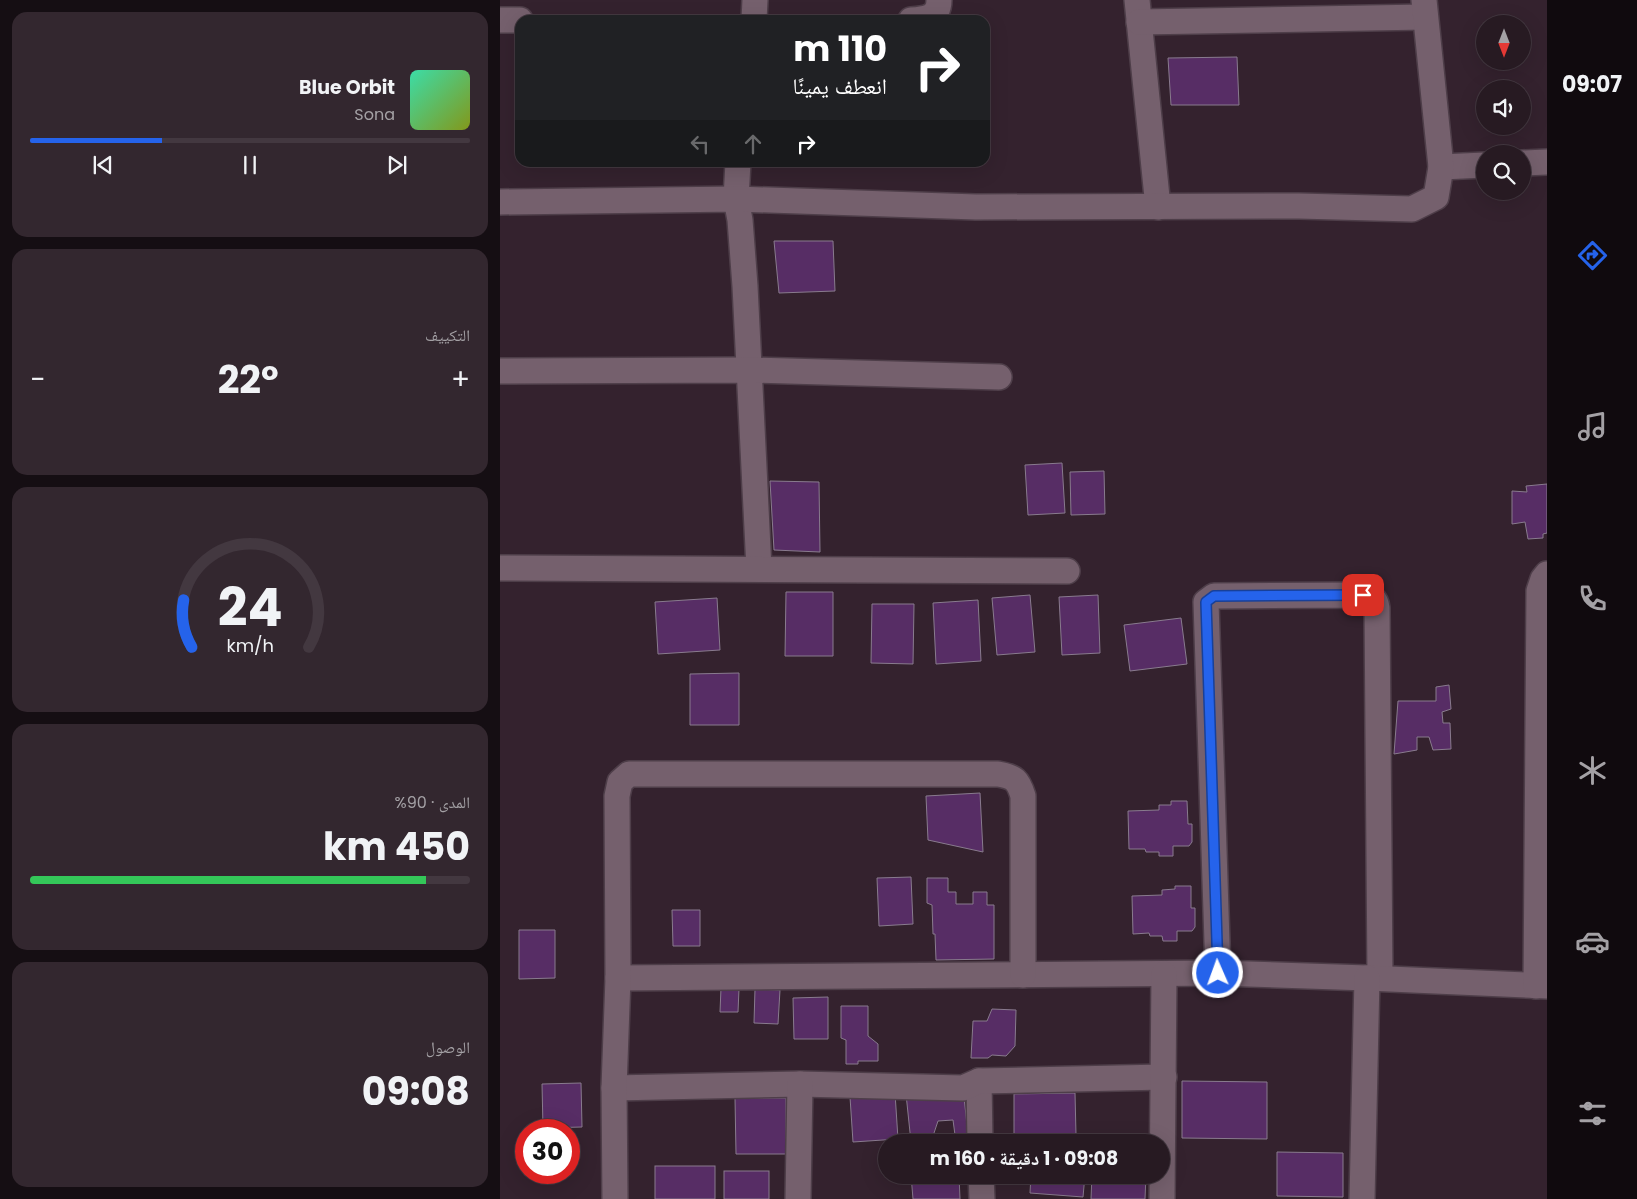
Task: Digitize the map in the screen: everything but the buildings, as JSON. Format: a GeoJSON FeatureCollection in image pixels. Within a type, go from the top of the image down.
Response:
{"type":"FeatureCollection","features":[{"type":"Feature","properties":{"kind":"street"},"geometry":{"type":"LineString","coordinates":[[754,15],[755,0]]}},
{"type":"Feature","properties":{"kind":"street"},"geometry":{"type":"LineString","coordinates":[[933,15],[939,6],[939,0]]}},
{"type":"Feature","properties":{"kind":"street"},"geometry":{"type":"LineString","coordinates":[[500,202],[736,200],[976,207],[1158,207],[1299,206],[1412,209],[1436,197],[1441,167],[1424,8],[1138,11],[1158,207]]}},
{"type":"Feature","properties":{"kind":"street"},"geometry":{"type":"LineString","coordinates":[[500,20],[515,20]]}},
{"type":"Feature","properties":{"kind":"street"},"geometry":{"type":"LineString","coordinates":[[1531,163],[1547,162]]}},
{"type":"Feature","properties":{"kind":"street"},"geometry":{"type":"LineString","coordinates":[[1441,167],[1476,165]]}},
{"type":"Feature","properties":{"kind":"street"},"geometry":{"type":"LineString","coordinates":[[738,167],[736,200],[742,250],[759,570]]}},
{"type":"Feature","properties":{"kind":"street"},"geometry":{"type":"LineString","coordinates":[[500,371],[749,370],[999,377]]}},
{"type":"Feature","properties":{"kind":"street"},"geometry":{"type":"LineString","coordinates":[[500,568],[1066,571]]}},
{"type":"Feature","properties":{"kind":"street"},"geometry":{"type":"LineString","coordinates":[[618,978],[1218,973],[1542,986],[1539,592],[1543,579],[1547,574]]}},
{"type":"Feature","properties":{"kind":"street"},"geometry":{"type":"LineString","coordinates":[[1218,973],[1206,602],[1214,596],[1371,596],[1376,602],[1377,608],[1374,978],[1362,1199]]}},
{"type":"Feature","properties":{"kind":"street"},"geometry":{"type":"LineString","coordinates":[[615,1199],[614,1088],[618,978],[616,796],[620,782],[629,774],[998,774],[1012,776],[1020,784],[1023,796],[1023,975]]}},
{"type":"Feature","properties":{"kind":"street"},"geometry":{"type":"LineString","coordinates":[[1162,1199],[1164,974]]}},
{"type":"Feature","properties":{"kind":"street"},"geometry":{"type":"LineString","coordinates":[[614,1088],[800,1084],[963,1088],[979,1081],[1164,1077]]}},
{"type":"Feature","properties":{"kind":"street"},"geometry":{"type":"LineString","coordinates":[[979,1081],[980,1134]]}},
{"type":"Feature","properties":{"kind":"street"},"geometry":{"type":"LineString","coordinates":[[798,1199],[800,1084]]}},
{"type":"Feature","properties":{"kind":"street"},"geometry":{"type":"LineString","coordinates":[[981,1184],[982,1199]]}},
{"type":"Feature","properties":{"kind":"route"},"geometry":{"type":"LineString","coordinates":[[1218,973],[1206,602],[1214,596],[1363,595]]}}]}
